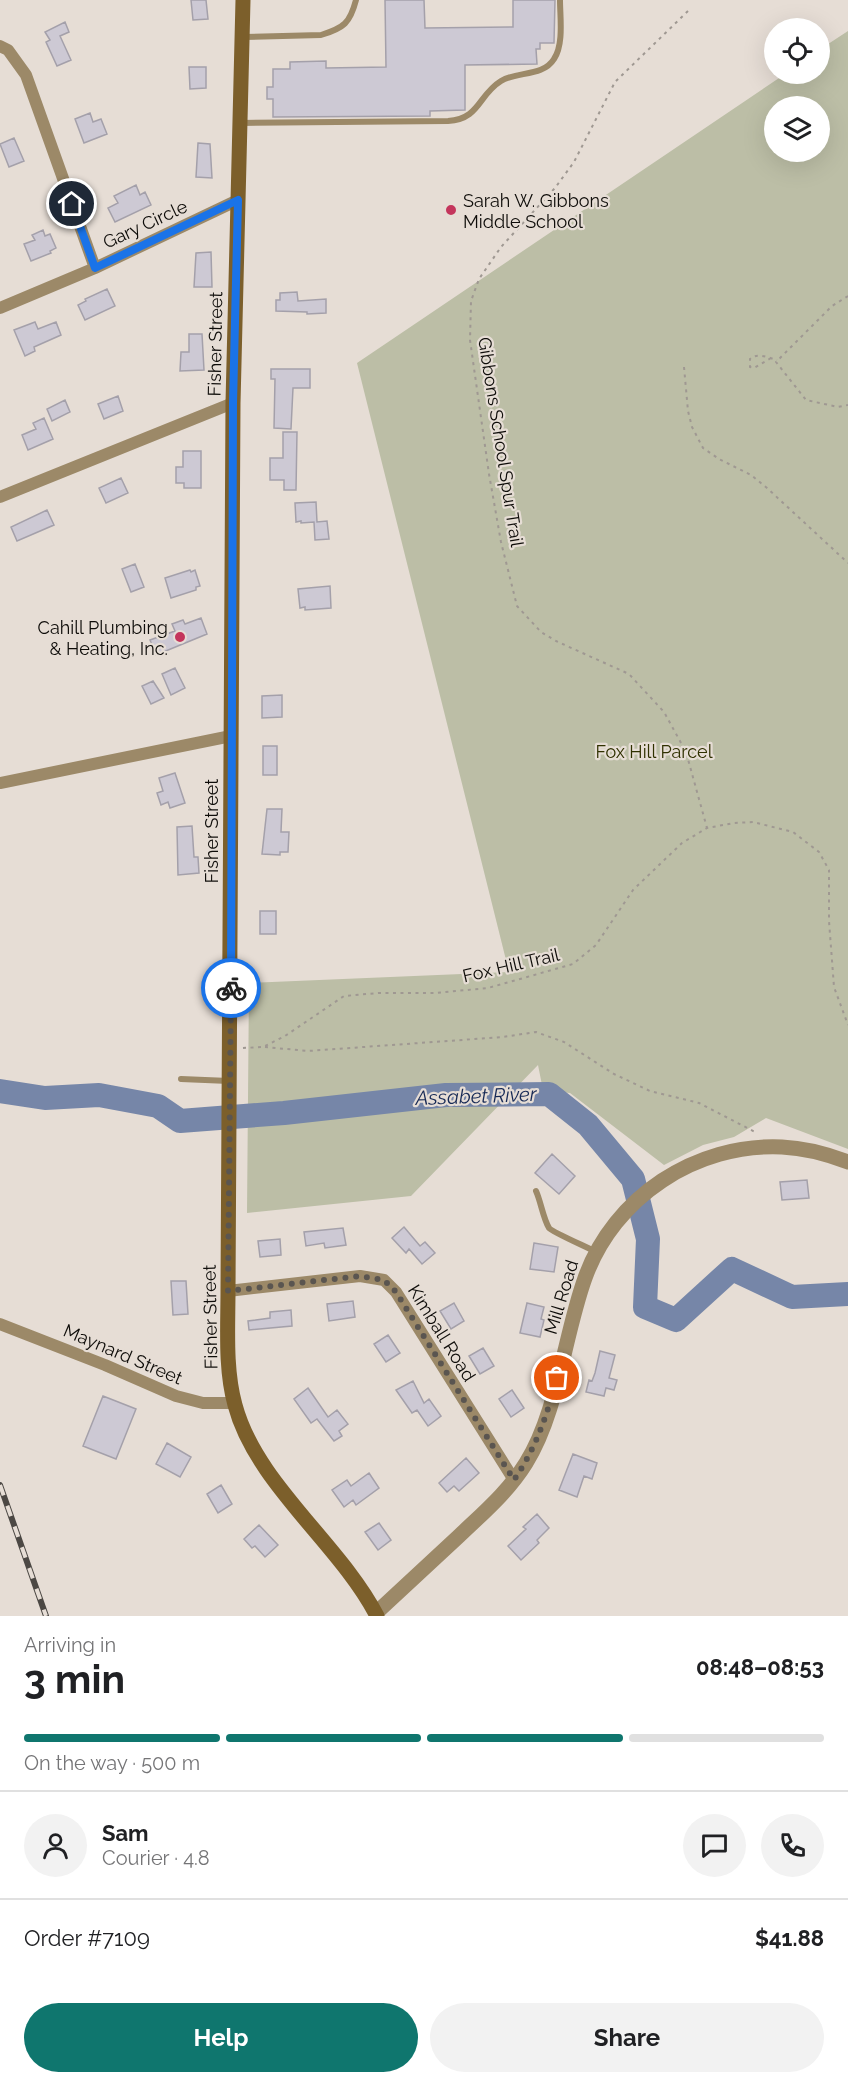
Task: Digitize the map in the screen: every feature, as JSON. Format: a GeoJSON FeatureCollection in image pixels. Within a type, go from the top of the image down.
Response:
{"type":"FeatureCollection","features":[{"type":"Feature","properties":{"kind":"main road","name":"Fisher Street"},"geometry":{"type":"LineString","coordinates":[[243,0],[233,403],[229,1368],[234,1403],[256,1454],[362,1591],[376,1615]]}},
{"type":"Feature","properties":{"kind":"street"},"geometry":{"type":"LineString","coordinates":[[0,46],[8,50],[26,75],[95,268]]}},
{"type":"Feature","properties":{"kind":"street","name":"Gary Circle"},"geometry":{"type":"LineString","coordinates":[[0,308],[95,268],[238,200]]}},
{"type":"Feature","properties":{"kind":"street"},"geometry":{"type":"LineString","coordinates":[[0,497],[233,403]]}},
{"type":"Feature","properties":{"kind":"street"},"geometry":{"type":"LineString","coordinates":[[0,783],[231,736]]}},
{"type":"Feature","properties":{"kind":"street","name":"Mill Road"},"geometry":{"type":"LineString","coordinates":[[376,1615],[498,1499],[526,1462],[546,1418],[579,1297],[600,1246],[630,1206],[663,1179],[681,1169],[710,1157],[741,1149],[762,1147],[804,1149],[848,1162]]}},
{"type":"Feature","properties":{"kind":"street","name":"Kimball Road"},"geometry":{"type":"LineString","coordinates":[[228,1291],[360,1276],[384,1280],[396,1292],[514,1480]]}},
{"type":"Feature","properties":{"kind":"street","name":"Maynard Street"},"geometry":{"type":"LineString","coordinates":[[0,1324],[105,1365],[176,1396],[203,1403],[234,1403]]}},
{"type":"Feature","properties":{"kind":"lane"},"geometry":{"type":"LineString","coordinates":[[242,38],[321,35],[333,31],[343,26],[352,16],[356,0]]}},
{"type":"Feature","properties":{"kind":"lane"},"geometry":{"type":"LineString","coordinates":[[240,123],[448,121],[464,118],[476,110],[489,91],[501,81],[508,77],[543,70],[550,64],[558,51],[560,0]]}},
{"type":"Feature","properties":{"kind":"lane"},"geometry":{"type":"LineString","coordinates":[[181,1079],[230,1082]]}},
{"type":"Feature","properties":{"kind":"lane"},"geometry":{"type":"LineString","coordinates":[[536,1191],[549,1228],[555,1233],[600,1246]]}},
{"type":"Feature","properties":{"kind":"path","name":"Gibbons School Spur Trail"},"geometry":{"type":"LineString","coordinates":[[688,11],[615,82],[574,162],[555,188],[501,247],[479,279],[471,301],[470,340],[495,508],[517,606],[541,632],[629,674],[664,712],[686,752],[707,828]]}},
{"type":"Feature","properties":{"kind":"path"},"geometry":{"type":"LineString","coordinates":[[848,296],[832,306],[777,360],[777,366],[806,400],[838,407],[848,405]]}},
{"type":"Feature","properties":{"kind":"path"},"geometry":{"type":"LineString","coordinates":[[771,358],[759,366],[750,367],[752,356],[758,355],[771,358],[777,360]]}},
{"type":"Feature","properties":{"kind":"path"},"geometry":{"type":"LineString","coordinates":[[684,367],[688,411],[692,428],[703,448],[751,475],[848,563]]}},
{"type":"Feature","properties":{"kind":"path","name":"Fox Hill Trail"},"geometry":{"type":"LineString","coordinates":[[230,1049],[263,1047],[285,1036],[344,996],[378,993],[435,993],[488,988],[573,964],[596,945],[633,890],[682,843],[707,828],[753,822],[793,832],[819,852],[829,870],[829,921],[834,987],[848,1025]]}},
{"type":"Feature","properties":{"kind":"path"},"geometry":{"type":"LineString","coordinates":[[263,1047],[308,1051],[503,1037],[536,1032],[564,1042],[614,1074],[650,1091],[699,1103],[757,1133]]}},
{"type":"Feature","properties":{"kind":"green space","name":"Fox Hill Parcel"},"geometry":{"type":"Polygon","coordinates":[[[848,31],[848,1149],[766,1118],[734,1137],[703,1145],[664,1165],[570,1093],[543,1090],[538,1065],[411,1196],[247,1213],[249,983],[509,972],[357,363],[770,84],[830,84],[830,43],[848,31]]]}},
{"type":"Feature","properties":{"kind":"building"},"geometry":{"type":"Polygon","coordinates":[[[191,0],[206,0],[208,19],[193,20],[191,0]]]}},
{"type":"Feature","properties":{"kind":"building"},"geometry":{"type":"Polygon","coordinates":[[[385,0],[424,0],[425,28],[513,27],[513,0],[555,0],[554,43],[540,43],[540,49],[536,49],[537,64],[465,65],[465,110],[430,111],[430,116],[273,117],[273,99],[267,99],[267,87],[273,87],[273,69],[290,69],[290,62],[326,61],[326,68],[386,67],[385,0]]]}},
{"type":"Feature","properties":{"kind":"building"},"geometry":{"type":"Polygon","coordinates":[[[65,22],[69,32],[60,36],[71,60],[57,66],[46,42],[50,40],[45,32],[65,22]]]}},
{"type":"Feature","properties":{"kind":"building"},"geometry":{"type":"Polygon","coordinates":[[[189,67],[206,67],[206,88],[190,89],[189,67]]]}},
{"type":"Feature","properties":{"kind":"building"},"geometry":{"type":"Polygon","coordinates":[[[90,113],[93,122],[101,119],[107,134],[84,143],[75,119],[90,113]]]}},
{"type":"Feature","properties":{"kind":"building"},"geometry":{"type":"Polygon","coordinates":[[[14,138],[24,161],[9,167],[0,144],[14,138]]]}},
{"type":"Feature","properties":{"kind":"building"},"geometry":{"type":"Polygon","coordinates":[[[198,143],[210,144],[212,178],[196,177],[198,143]]]}},
{"type":"Feature","properties":{"kind":"building"},"geometry":{"type":"Polygon","coordinates":[[[136,185],[140,195],[145,192],[151,205],[115,222],[108,208],[118,203],[114,196],[136,185]]]}},
{"type":"Feature","properties":{"kind":"building"},"geometry":{"type":"Polygon","coordinates":[[[43,230],[45,236],[50,234],[56,248],[50,251],[51,253],[31,261],[24,244],[35,240],[32,235],[43,230]]]}},
{"type":"Feature","properties":{"kind":"building"},"geometry":{"type":"Polygon","coordinates":[[[211,252],[212,287],[194,287],[196,253],[211,252]]]}},
{"type":"Feature","properties":{"kind":"building"},"geometry":{"type":"Polygon","coordinates":[[[107,289],[115,306],[85,320],[78,305],[86,301],[85,299],[107,289]]]}},
{"type":"Feature","properties":{"kind":"building"},"geometry":{"type":"Polygon","coordinates":[[[297,292],[298,301],[326,299],[326,313],[276,311],[276,300],[280,300],[280,293],[297,292]]]}},
{"type":"Feature","properties":{"kind":"building"},"geometry":{"type":"Polygon","coordinates":[[[35,322],[38,329],[56,322],[61,335],[34,347],[35,351],[25,356],[14,330],[35,322]]]}},
{"type":"Feature","properties":{"kind":"building"},"geometry":{"type":"Polygon","coordinates":[[[189,334],[202,334],[204,370],[180,371],[181,352],[189,352],[189,334]]]}},
{"type":"Feature","properties":{"kind":"building"},"geometry":{"type":"Polygon","coordinates":[[[271,369],[310,369],[310,388],[293,388],[291,429],[274,428],[275,379],[271,379],[271,369]]]}},
{"type":"Feature","properties":{"kind":"building"},"geometry":{"type":"Polygon","coordinates":[[[118,396],[123,411],[104,419],[98,404],[118,396]]]}},
{"type":"Feature","properties":{"kind":"building"},"geometry":{"type":"Polygon","coordinates":[[[65,400],[70,412],[52,421],[47,409],[65,400]]]}},
{"type":"Feature","properties":{"kind":"building"},"geometry":{"type":"Polygon","coordinates":[[[44,418],[53,439],[28,450],[22,435],[36,429],[33,423],[44,418]]]}},
{"type":"Feature","properties":{"kind":"building"},"geometry":{"type":"Polygon","coordinates":[[[283,432],[297,432],[296,490],[284,490],[284,480],[270,480],[270,458],[283,458],[283,432]]]}},
{"type":"Feature","properties":{"kind":"building"},"geometry":{"type":"Polygon","coordinates":[[[183,451],[201,451],[201,488],[184,488],[184,483],[176,483],[176,467],[183,467],[183,451]]]}},
{"type":"Feature","properties":{"kind":"building"},"geometry":{"type":"Polygon","coordinates":[[[121,478],[128,493],[106,503],[99,488],[121,478]]]}},
{"type":"Feature","properties":{"kind":"building"},"geometry":{"type":"Polygon","coordinates":[[[316,502],[317,522],[327,521],[329,539],[315,540],[314,522],[296,522],[295,503],[316,502]]]}},
{"type":"Feature","properties":{"kind":"building"},"geometry":{"type":"Polygon","coordinates":[[[47,510],[54,525],[17,541],[11,527],[47,510]]]}},
{"type":"Feature","properties":{"kind":"building"},"geometry":{"type":"Polygon","coordinates":[[[135,564],[144,587],[131,592],[122,569],[135,564]]]}},
{"type":"Feature","properties":{"kind":"building"},"geometry":{"type":"Polygon","coordinates":[[[190,570],[191,572],[195,570],[200,586],[196,587],[196,590],[171,598],[165,578],[190,570]]]}},
{"type":"Feature","properties":{"kind":"building"},"geometry":{"type":"Polygon","coordinates":[[[330,586],[331,608],[305,610],[305,607],[300,608],[298,589],[330,586]]]}},
{"type":"Feature","properties":{"kind":"building","name":"Cahill Plumbing & Heating, Inc."},"geometry":{"type":"Polygon","coordinates":[[[201,618],[207,634],[156,655],[150,640],[175,631],[172,624],[183,620],[185,624],[201,618]]]}},
{"type":"Feature","properties":{"kind":"building"},"geometry":{"type":"Polygon","coordinates":[[[175,668],[185,688],[171,695],[162,674],[175,668]]]}},
{"type":"Feature","properties":{"kind":"building"},"geometry":{"type":"Polygon","coordinates":[[[153,681],[164,698],[151,704],[142,686],[153,681]]]}},
{"type":"Feature","properties":{"kind":"building"},"geometry":{"type":"Polygon","coordinates":[[[282,695],[282,717],[262,718],[262,696],[282,695]]]}},
{"type":"Feature","properties":{"kind":"building"},"geometry":{"type":"Polygon","coordinates":[[[263,746],[277,746],[277,775],[263,775],[263,746]]]}},
{"type":"Feature","properties":{"kind":"building"},"geometry":{"type":"Polygon","coordinates":[[[175,773],[185,803],[170,808],[168,802],[161,805],[157,793],[163,791],[159,778],[175,773]]]}},
{"type":"Feature","properties":{"kind":"building"},"geometry":{"type":"Polygon","coordinates":[[[267,809],[282,809],[281,832],[289,832],[288,852],[280,852],[280,855],[262,854],[267,809]]]}},
{"type":"Feature","properties":{"kind":"building"},"geometry":{"type":"Polygon","coordinates":[[[192,826],[194,857],[198,857],[199,873],[178,875],[177,827],[192,826]]]}},
{"type":"Feature","properties":{"kind":"building"},"geometry":{"type":"Polygon","coordinates":[[[260,911],[276,911],[276,934],[260,934],[260,911]]]}},
{"type":"Feature","properties":{"kind":"building"},"geometry":{"type":"Polygon","coordinates":[[[552,1154],[575,1176],[559,1194],[535,1173],[552,1154]]]}},
{"type":"Feature","properties":{"kind":"building"},"geometry":{"type":"Polygon","coordinates":[[[807,1180],[809,1198],[782,1200],[780,1182],[807,1180]]]}},
{"type":"Feature","properties":{"kind":"building"},"geometry":{"type":"Polygon","coordinates":[[[404,1227],[420,1246],[425,1242],[435,1253],[422,1264],[409,1249],[406,1253],[392,1238],[404,1227]]]}},
{"type":"Feature","properties":{"kind":"building"},"geometry":{"type":"Polygon","coordinates":[[[343,1228],[346,1245],[325,1248],[324,1243],[306,1246],[304,1232],[343,1228]]]}},
{"type":"Feature","properties":{"kind":"building"},"geometry":{"type":"Polygon","coordinates":[[[280,1239],[281,1255],[260,1257],[258,1241],[280,1239]]]}},
{"type":"Feature","properties":{"kind":"building"},"geometry":{"type":"Polygon","coordinates":[[[534,1243],[558,1247],[554,1272],[530,1269],[534,1243]]]}},
{"type":"Feature","properties":{"kind":"building"},"geometry":{"type":"Polygon","coordinates":[[[171,1281],[186,1281],[188,1314],[173,1315],[171,1281]]]}},
{"type":"Feature","properties":{"kind":"building"},"geometry":{"type":"Polygon","coordinates":[[[353,1301],[355,1317],[329,1321],[327,1304],[353,1301]]]}},
{"type":"Feature","properties":{"kind":"building"},"geometry":{"type":"Polygon","coordinates":[[[454,1303],[464,1321],[451,1329],[440,1311],[454,1303]]]}},
{"type":"Feature","properties":{"kind":"building"},"geometry":{"type":"Polygon","coordinates":[[[527,1303],[544,1307],[540,1337],[520,1333],[527,1303]]]}},
{"type":"Feature","properties":{"kind":"building"},"geometry":{"type":"Polygon","coordinates":[[[291,1310],[292,1326],[249,1330],[248,1321],[270,1318],[270,1312],[291,1310]]]}},
{"type":"Feature","properties":{"kind":"building"},"geometry":{"type":"Polygon","coordinates":[[[388,1335],[400,1353],[386,1362],[374,1344],[388,1335]]]}},
{"type":"Feature","properties":{"kind":"building"},"geometry":{"type":"Polygon","coordinates":[[[483,1348],[494,1366],[480,1374],[469,1356],[483,1348]]]}},
{"type":"Feature","properties":{"kind":"building"},"geometry":{"type":"Polygon","coordinates":[[[600,1351],[615,1355],[609,1378],[617,1380],[614,1390],[606,1388],[604,1396],[586,1392],[589,1380],[592,1381],[595,1373],[600,1351]]]}},
{"type":"Feature","properties":{"kind":"building"},"geometry":{"type":"Polygon","coordinates":[[[413,1381],[424,1403],[429,1399],[441,1416],[428,1426],[417,1410],[412,1413],[396,1390],[413,1381]]]}},
{"type":"Feature","properties":{"kind":"building"},"geometry":{"type":"Polygon","coordinates":[[[308,1388],[328,1417],[337,1410],[348,1424],[339,1431],[342,1436],[334,1441],[317,1419],[311,1423],[294,1399],[308,1388]]]}},
{"type":"Feature","properties":{"kind":"building"},"geometry":{"type":"Polygon","coordinates":[[[512,1390],[524,1408],[511,1417],[499,1399],[512,1390]]]}},
{"type":"Feature","properties":{"kind":"building"},"geometry":{"type":"Polygon","coordinates":[[[103,1396],[136,1409],[116,1459],[83,1446],[103,1396]]]}},
{"type":"Feature","properties":{"kind":"building"},"geometry":{"type":"Polygon","coordinates":[[[167,1443],[191,1457],[180,1477],[156,1464],[167,1443]]]}},
{"type":"Feature","properties":{"kind":"building"},"geometry":{"type":"Polygon","coordinates":[[[573,1454],[597,1463],[592,1479],[584,1476],[577,1497],[559,1490],[573,1454]]]}},
{"type":"Feature","properties":{"kind":"building"},"geometry":{"type":"Polygon","coordinates":[[[466,1458],[479,1473],[459,1491],[454,1486],[447,1492],[439,1483],[466,1458]]]}},
{"type":"Feature","properties":{"kind":"building"},"geometry":{"type":"Polygon","coordinates":[[[369,1473],[379,1488],[356,1505],[353,1500],[344,1507],[332,1490],[347,1480],[351,1486],[369,1473]]]}},
{"type":"Feature","properties":{"kind":"building"},"geometry":{"type":"Polygon","coordinates":[[[221,1485],[232,1504],[218,1513],[207,1494],[221,1485]]]}},
{"type":"Feature","properties":{"kind":"building"},"geometry":{"type":"Polygon","coordinates":[[[537,1514],[549,1528],[537,1540],[539,1543],[521,1560],[508,1546],[526,1529],[523,1527],[537,1514]]]}},
{"type":"Feature","properties":{"kind":"building"},"geometry":{"type":"Polygon","coordinates":[[[379,1523],[391,1540],[378,1550],[365,1532],[379,1523]]]}},
{"type":"Feature","properties":{"kind":"building"},"geometry":{"type":"Polygon","coordinates":[[[259,1525],[278,1545],[265,1557],[255,1546],[252,1548],[244,1539],[259,1525]]]}},
{"type":"Feature","properties":{"kind":"waterway","name":"Assabet River"},"geometry":{"type":"LineString","coordinates":[[0,1091],[45,1098],[99,1095],[158,1106],[180,1121],[284,1113],[446,1095],[549,1094],[588,1125],[633,1179],[648,1239],[645,1307],[676,1320],[732,1269],[792,1297],[848,1294]]}},
{"type":"Feature","properties":{"kind":"railway"},"geometry":{"type":"LineString","coordinates":[[0,1485],[46,1616]]}},
{"type":"Feature","properties":{"kind":"way so far"},"geometry":{"type":"LineString","coordinates":[[231,988],[228,1291],[360,1276],[384,1280],[396,1292],[514,1480],[541,1433],[557,1378]]}},
{"type":"Feature","properties":{"kind":"place","name":"Sarah W. Gibbons Middle School"},"geometry":{"type":"Point","coordinates":[451,210]}},
{"type":"Feature","properties":{"kind":"place","name":"Cahill Plumbing & Heating, Inc."},"geometry":{"type":"Point","coordinates":[180,637]}},
{"type":"Feature","properties":{"kind":"route"},"geometry":{"type":"LineString","coordinates":[[72,204],[95,268],[238,200],[233,403],[231,988]]}}]}
